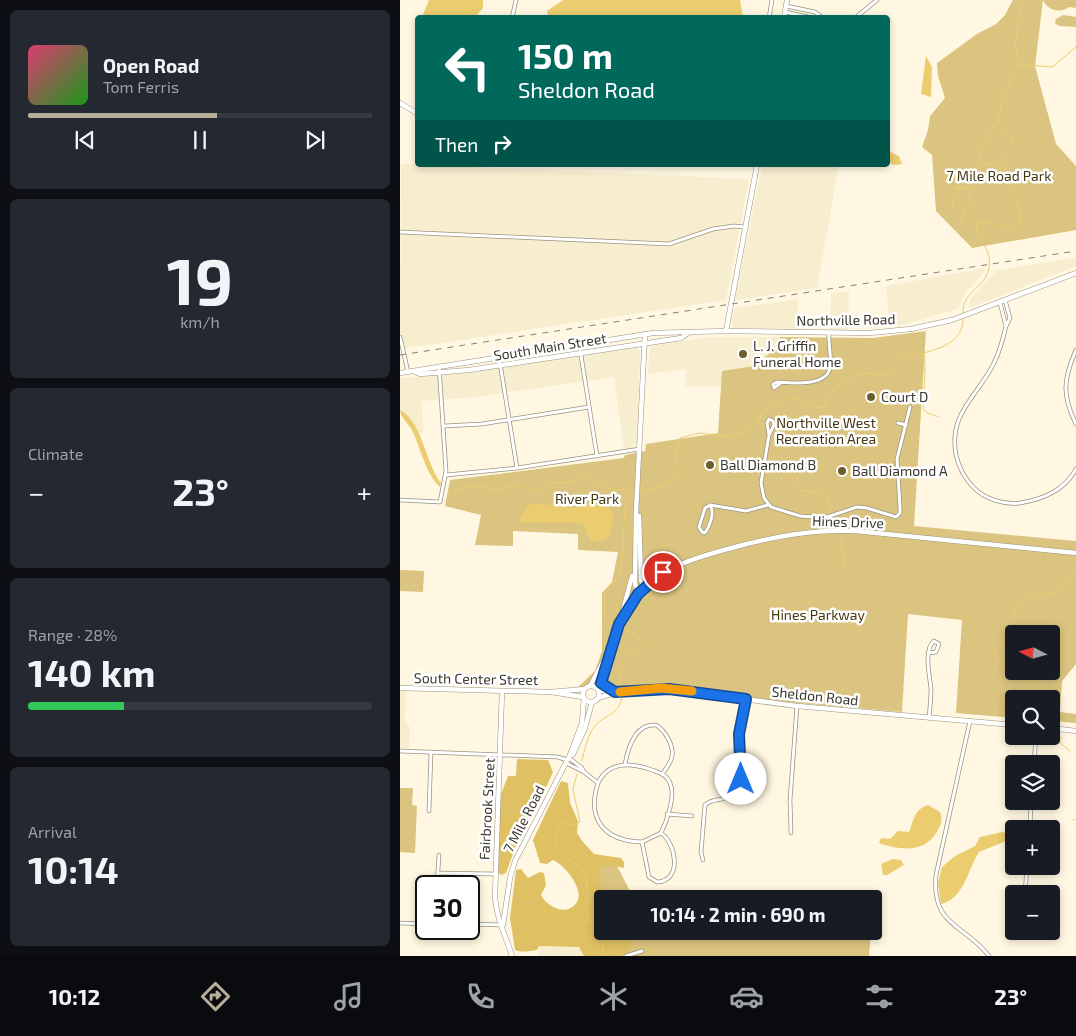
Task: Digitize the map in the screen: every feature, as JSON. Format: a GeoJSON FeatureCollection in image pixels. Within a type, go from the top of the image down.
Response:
{"type":"FeatureCollection","features":[{"type":"Feature","properties":{"kind":"street"},"geometry":{"type":"LineString","coordinates":[[513,15],[516,0]]}},
{"type":"Feature","properties":{"kind":"street"},"geometry":{"type":"LineString","coordinates":[[770,15],[772,0]]}},
{"type":"Feature","properties":{"kind":"street"},"geometry":{"type":"LineString","coordinates":[[784,15],[787,0]]}},
{"type":"Feature","properties":{"kind":"street"},"geometry":{"type":"LineString","coordinates":[[860,15],[877,0]]}},
{"type":"Feature","properties":{"kind":"street"},"geometry":{"type":"LineString","coordinates":[[786,6],[815,12],[819,15]]}},
{"type":"Feature","properties":{"kind":"street"},"geometry":{"type":"LineString","coordinates":[[400,103],[415,112]]}},
{"type":"Feature","properties":{"kind":"street"},"geometry":{"type":"LineString","coordinates":[[726,331],[757,167]]}},
{"type":"Feature","properties":{"kind":"street"},"geometry":{"type":"LineString","coordinates":[[400,232],[669,244],[713,229],[745,227]]}},
{"type":"Feature","properties":{"kind":"street","name":"Northville Road"},"geometry":{"type":"LineString","coordinates":[[726,331],[895,332],[955,319],[1076,273]]}},
{"type":"Feature","properties":{"kind":"street"},"geometry":{"type":"LineString","coordinates":[[1005,300],[1010,318],[994,363],[956,423],[956,451],[961,471],[978,492],[1000,502],[1016,503],[1045,497],[1060,489],[1076,469]]}},
{"type":"Feature","properties":{"kind":"street"},"geometry":{"type":"LineString","coordinates":[[1000,303],[1006,326]]}},
{"type":"Feature","properties":{"kind":"street","name":"South Main Street"},"geometry":{"type":"LineString","coordinates":[[400,373],[645,334],[681,332],[687,334],[726,331]]}},
{"type":"Feature","properties":{"kind":"street"},"geometry":{"type":"LineString","coordinates":[[782,382],[818,380],[828,374],[830,366],[828,333]]}},
{"type":"Feature","properties":{"kind":"street"},"geometry":{"type":"LineString","coordinates":[[638,594],[635,584],[635,550],[645,334]]}},
{"type":"Feature","properties":{"kind":"street","name":"South Main Street"},"geometry":{"type":"LineString","coordinates":[[415,372],[420,374],[440,373],[500,366],[681,338],[687,334]]}},
{"type":"Feature","properties":{"kind":"street"},"geometry":{"type":"LineString","coordinates":[[400,337],[409,372]]}},
{"type":"Feature","properties":{"kind":"street"},"geometry":{"type":"LineString","coordinates":[[579,343],[597,456]]}},
{"type":"Feature","properties":{"kind":"street"},"geometry":{"type":"LineString","coordinates":[[1076,350],[1068,370],[1065,391],[1067,404],[1076,424]]}},
{"type":"Feature","properties":{"kind":"street"},"geometry":{"type":"LineString","coordinates":[[499,356],[517,468]]}},
{"type":"Feature","properties":{"kind":"street"},"geometry":{"type":"LineString","coordinates":[[400,500],[440,502],[446,474],[439,366]]}},
{"type":"Feature","properties":{"kind":"street"},"geometry":{"type":"LineString","coordinates":[[444,426],[509,420],[589,407]]}},
{"type":"Feature","properties":{"kind":"street"},"geometry":{"type":"LineString","coordinates":[[710,505],[713,511],[705,533],[699,527],[705,508],[710,505],[746,511],[768,505],[800,516],[828,517],[857,507],[867,508],[890,517],[896,516],[900,513],[900,507],[896,459],[910,407]]}},
{"type":"Feature","properties":{"kind":"street"},"geometry":{"type":"LineString","coordinates":[[898,423],[906,425]]}},
{"type":"Feature","properties":{"kind":"street"},"geometry":{"type":"LineString","coordinates":[[768,505],[764,498],[761,483],[769,435]]}},
{"type":"Feature","properties":{"kind":"street"},"geometry":{"type":"LineString","coordinates":[[446,474],[517,468],[640,449]]}},
{"type":"Feature","properties":{"kind":"street"},"geometry":{"type":"LineString","coordinates":[[637,508],[641,580],[644,588]]}},
{"type":"Feature","properties":{"kind":"street","name":"Hines Drive"},"geometry":{"type":"LineString","coordinates":[[619,623],[638,594],[668,569],[691,559],[772,537],[810,531],[856,531],[1076,553]]}},
{"type":"Feature","properties":{"kind":"street"},"geometry":{"type":"LineString","coordinates":[[611,647],[590,686],[585,689],[584,698],[592,702],[598,698],[600,680],[611,647],[615,633],[619,623],[630,588],[635,550]]}},
{"type":"Feature","properties":{"kind":"street"},"geometry":{"type":"LineString","coordinates":[[929,653],[929,718]]}},
{"type":"Feature","properties":{"kind":"street"},"geometry":{"type":"LineString","coordinates":[[600,680],[602,686],[617,692]]}},
{"type":"Feature","properties":{"kind":"street"},"geometry":{"type":"LineString","coordinates":[[590,686],[598,690]]}},
{"type":"Feature","properties":{"kind":"street","name":"South Center Street"},"geometry":{"type":"LineString","coordinates":[[400,688],[550,692],[585,689]]}},
{"type":"Feature","properties":{"kind":"street","name":"Sheldon Road"},"geometry":{"type":"LineString","coordinates":[[598,690],[617,692],[669,689],[798,706],[1005,724]]}},
{"type":"Feature","properties":{"kind":"street","name":"Fairbrook Street"},"geometry":{"type":"LineString","coordinates":[[502,691],[495,903],[512,956]]}},
{"type":"Feature","properties":{"kind":"street","name":"South Center Street"},"geometry":{"type":"LineString","coordinates":[[550,692],[584,698]]}},
{"type":"Feature","properties":{"kind":"street","name":"Sheldon Road"},"geometry":{"type":"LineString","coordinates":[[598,698],[617,692]]}},
{"type":"Feature","properties":{"kind":"street","name":"7 Mile Road"},"geometry":{"type":"LineString","coordinates":[[503,925],[510,878],[515,861],[568,759],[582,723],[584,698]]}},
{"type":"Feature","properties":{"kind":"street"},"geometry":{"type":"LineString","coordinates":[[703,860],[701,852],[705,805],[709,802],[721,801],[729,797],[737,789],[741,779],[739,734],[746,699]]}},
{"type":"Feature","properties":{"kind":"street","name":"7 Mile Road"},"geometry":{"type":"LineString","coordinates":[[568,759],[573,754],[585,728],[592,702]]}},
{"type":"Feature","properties":{"kind":"street"},"geometry":{"type":"LineString","coordinates":[[791,833],[790,800],[798,706]]}},
{"type":"Feature","properties":{"kind":"street"},"geometry":{"type":"LineString","coordinates":[[970,721],[936,875],[935,890],[941,910],[948,922],[989,956]]}},
{"type":"Feature","properties":{"kind":"street"},"geometry":{"type":"LineString","coordinates":[[625,764],[636,735],[647,726],[656,725],[664,732],[672,752],[669,764],[662,774]]}},
{"type":"Feature","properties":{"kind":"street"},"geometry":{"type":"LineString","coordinates":[[1060,729],[1076,731]]}},
{"type":"Feature","properties":{"kind":"street"},"geometry":{"type":"LineString","coordinates":[[400,751],[558,757],[568,759],[598,783]]}},
{"type":"Feature","properties":{"kind":"street"},"geometry":{"type":"LineString","coordinates":[[430,811],[431,752]]}},
{"type":"Feature","properties":{"kind":"street"},"geometry":{"type":"LineString","coordinates":[[625,764],[662,774],[669,780],[672,789],[661,833],[655,838],[642,842],[611,835],[601,828],[595,806],[598,783],[608,770],[625,764]]}},
{"type":"Feature","properties":{"kind":"street"},"geometry":{"type":"LineString","coordinates":[[667,814],[692,816]]}},
{"type":"Feature","properties":{"kind":"street"},"geometry":{"type":"LineString","coordinates":[[642,842],[649,877],[657,882],[667,880],[672,876],[674,867],[668,841],[661,833]]}},
{"type":"Feature","properties":{"kind":"street"},"geometry":{"type":"LineString","coordinates":[[438,855],[438,873],[495,874]]}},
{"type":"Feature","properties":{"kind":"street"},"geometry":{"type":"LineString","coordinates":[[400,923],[415,924]]}},
{"type":"Feature","properties":{"kind":"street"},"geometry":{"type":"LineString","coordinates":[[480,924],[503,925]]}},
{"type":"Feature","properties":{"kind":"street"},"geometry":{"type":"LineString","coordinates":[[626,956],[642,951]]}},
{"type":"Feature","properties":{"kind":"shaded area"},"geometry":{"type":"Polygon","coordinates":[[[429,0],[483,0],[483,8],[477,15],[423,15],[429,0]]]}},
{"type":"Feature","properties":{"kind":"shaded area"},"geometry":{"type":"Polygon","coordinates":[[[563,0],[740,0],[743,15],[548,15],[547,11],[563,0]]]}},
{"type":"Feature","properties":{"kind":"shaded area"},"geometry":{"type":"Polygon","coordinates":[[[926,56],[932,67],[931,97],[921,94],[926,56]]]}},
{"type":"Feature","properties":{"kind":"shaded area"},"geometry":{"type":"Polygon","coordinates":[[[890,152],[899,156],[902,164],[894,165],[890,163],[890,152]]]}},
{"type":"Feature","properties":{"kind":"shaded area"},"geometry":{"type":"Polygon","coordinates":[[[401,164],[415,165],[415,167],[471,167],[749,179],[726,300],[400,349],[401,164]]]}},
{"type":"Feature","properties":{"kind":"shaded area"},"geometry":{"type":"Polygon","coordinates":[[[762,167],[839,167],[817,288],[735,300],[762,167]]]}},
{"type":"Feature","properties":{"kind":"shaded area"},"geometry":{"type":"Polygon","coordinates":[[[1076,258],[1076,266],[969,308],[971,298],[997,270],[1076,258]]]}},
{"type":"Feature","properties":{"kind":"shaded area"},"geometry":{"type":"Polygon","coordinates":[[[985,268],[985,271],[965,293],[958,309],[890,328],[886,286],[985,268]]]}},
{"type":"Feature","properties":{"kind":"shaded area"},"geometry":{"type":"Polygon","coordinates":[[[849,291],[848,330],[830,329],[831,293],[849,291]]]}},
{"type":"Feature","properties":{"kind":"shaded area"},"geometry":{"type":"Polygon","coordinates":[[[798,299],[798,329],[735,328],[731,324],[735,308],[798,299]]]}},
{"type":"Feature","properties":{"kind":"shaded area"},"geometry":{"type":"Polygon","coordinates":[[[711,337],[780,337],[780,345],[754,366],[723,371],[721,386],[685,387],[686,369],[648,374],[650,346],[711,337]]]}},
{"type":"Feature","properties":{"kind":"shaded area"},"geometry":{"type":"Polygon","coordinates":[[[635,347],[640,351],[637,442],[631,449],[624,450],[614,377],[474,397],[422,401],[423,433],[419,433],[411,420],[400,410],[400,378],[475,372],[635,347]]]}},
{"type":"Feature","properties":{"kind":"shaded area"},"geometry":{"type":"Polygon","coordinates":[[[400,410],[408,416],[419,433],[431,465],[441,483],[440,487],[431,475],[412,430],[400,413],[400,410]]]}},
{"type":"Feature","properties":{"kind":"shaded area"},"geometry":{"type":"Polygon","coordinates":[[[535,503],[573,508],[593,503],[607,505],[614,515],[609,537],[600,541],[590,541],[584,525],[578,523],[518,522],[527,506],[535,503]]]}},
{"type":"Feature","properties":{"kind":"shaded area"},"geometry":{"type":"Polygon","coordinates":[[[400,691],[406,691],[405,719],[410,728],[409,748],[400,748],[400,691]]]}},
{"type":"Feature","properties":{"kind":"shaded area"},"geometry":{"type":"Polygon","coordinates":[[[517,759],[548,760],[553,772],[536,809],[519,837],[506,873],[501,875],[497,871],[501,794],[508,776],[516,776],[517,759]]]}},
{"type":"Feature","properties":{"kind":"shaded area"},"geometry":{"type":"Polygon","coordinates":[[[561,781],[568,783],[570,803],[578,821],[577,833],[583,842],[594,854],[621,858],[624,862],[624,868],[605,866],[599,870],[599,878],[604,890],[594,890],[594,940],[630,940],[631,945],[627,953],[615,956],[584,956],[579,947],[539,946],[537,950],[523,952],[515,950],[510,918],[516,870],[521,869],[528,878],[540,872],[544,873],[546,885],[541,895],[553,907],[564,910],[569,909],[578,900],[579,895],[572,877],[562,866],[553,860],[547,864],[540,863],[533,840],[561,781]]]}},
{"type":"Feature","properties":{"kind":"shaded area"},"geometry":{"type":"Polygon","coordinates":[[[928,805],[940,812],[941,824],[927,843],[912,848],[896,848],[879,843],[881,838],[890,839],[898,831],[909,832],[919,810],[928,805]]]}},
{"type":"Feature","properties":{"kind":"shaded area"},"geometry":{"type":"Polygon","coordinates":[[[1002,832],[1005,833],[1005,841],[979,852],[960,890],[949,901],[941,904],[938,883],[942,867],[955,856],[975,846],[980,837],[1002,832]]]}},
{"type":"Feature","properties":{"kind":"shaded area"},"geometry":{"type":"Polygon","coordinates":[[[893,859],[901,860],[904,865],[887,875],[883,875],[881,864],[893,859]]]}},
{"type":"Feature","properties":{"kind":"shaded area"},"geometry":{"type":"Polygon","coordinates":[[[539,946],[593,947],[593,956],[538,956],[539,946]]]}},
{"type":"Feature","properties":{"kind":"green space","name":"7 Mile Road Park"},"geometry":{"type":"Polygon","coordinates":[[[1013,0],[1043,0],[1035,66],[1056,144],[1076,166],[1076,230],[972,248],[936,211],[932,155],[922,147],[928,130],[930,116],[945,98],[938,76],[937,63],[977,34],[996,24],[1005,15],[1013,0]]]}},
{"type":"Feature","properties":{"kind":"green space"},"geometry":{"type":"Polygon","coordinates":[[[1043,0],[1076,0],[1076,8],[1069,7],[1062,10],[1054,10],[1047,6],[1043,0]]]}},
{"type":"Feature","properties":{"kind":"green space"},"geometry":{"type":"Polygon","coordinates":[[[1063,15],[1076,17],[1076,27],[1059,26],[1055,23],[1056,19],[1063,15]]]}},
{"type":"Feature","properties":{"kind":"green space"},"geometry":{"type":"Polygon","coordinates":[[[926,331],[914,526],[1076,541],[1076,664],[1062,681],[1060,712],[1060,690],[1005,690],[1005,717],[956,713],[962,620],[908,614],[902,712],[773,701],[669,685],[578,687],[595,671],[602,651],[602,593],[612,582],[618,552],[578,550],[578,534],[513,531],[513,546],[475,545],[481,515],[445,506],[450,480],[624,458],[625,455],[645,451],[646,444],[718,433],[722,371],[754,366],[780,345],[780,337],[873,338],[926,331]]]}},
{"type":"Feature","properties":{"kind":"green space"},"geometry":{"type":"Polygon","coordinates":[[[400,570],[424,571],[423,592],[400,591],[400,570]]]}},
{"type":"Feature","properties":{"kind":"green space"},"geometry":{"type":"Polygon","coordinates":[[[1060,712],[1076,714],[1076,723],[1060,722],[1060,712]]]}},
{"type":"Feature","properties":{"kind":"green space"},"geometry":{"type":"Polygon","coordinates":[[[400,788],[413,788],[412,805],[417,806],[415,853],[400,852],[400,788]]]}},
{"type":"Feature","properties":{"kind":"green space"},"geometry":{"type":"Polygon","coordinates":[[[584,862],[616,864],[629,890],[594,890],[594,925],[584,862]]]}},
{"type":"Feature","properties":{"kind":"green space"},"geometry":{"type":"Polygon","coordinates":[[[596,940],[870,940],[869,956],[599,956],[596,940]]]}},
{"type":"Feature","properties":{"kind":"waterway"},"geometry":{"type":"LineString","coordinates":[[1021,6],[1023,0]]}},
{"type":"Feature","properties":{"kind":"waterway"},"geometry":{"type":"LineString","coordinates":[[1020,6],[1016,52],[1022,66]]}},
{"type":"Feature","properties":{"kind":"waterway"},"geometry":{"type":"LineString","coordinates":[[963,313],[966,300],[982,282],[988,271],[989,256],[978,234],[977,223],[989,222],[1010,228],[1021,221],[1015,191],[1005,168],[995,164],[981,165],[979,152],[998,119],[1004,95],[1017,67],[1028,65],[1052,67],[1076,47]]}},
{"type":"Feature","properties":{"kind":"waterway"},"geometry":{"type":"LineString","coordinates":[[998,120],[1001,127],[1011,135],[1011,144],[1006,152],[1005,167]]}},
{"type":"Feature","properties":{"kind":"waterway"},"geometry":{"type":"LineString","coordinates":[[958,165],[956,179],[959,188]]}},
{"type":"Feature","properties":{"kind":"waterway"},"geometry":{"type":"LineString","coordinates":[[952,188],[970,188],[991,176],[1001,165]]}},
{"type":"Feature","properties":{"kind":"waterway"},"geometry":{"type":"LineString","coordinates":[[952,207],[954,196],[961,188]]}},
{"type":"Feature","properties":{"kind":"waterway"},"geometry":{"type":"LineString","coordinates":[[961,225],[963,214],[969,203],[970,188]]}},
{"type":"Feature","properties":{"kind":"waterway"},"geometry":{"type":"LineString","coordinates":[[640,491],[660,487],[681,475],[682,470],[675,461],[680,438],[699,433],[727,436],[740,434],[758,423],[764,410],[795,398],[813,407],[824,407],[834,390],[848,378],[865,374],[885,376],[893,369],[898,360],[940,348],[949,343],[957,337],[962,328],[963,317]]}},
{"type":"Feature","properties":{"kind":"waterway"},"geometry":{"type":"LineString","coordinates":[[924,354],[924,410],[939,417]]}},
{"type":"Feature","properties":{"kind":"waterway"},"geometry":{"type":"LineString","coordinates":[[454,490],[478,486],[496,490],[515,485],[534,491],[553,483],[569,483],[585,475],[607,488],[636,491]]}},
{"type":"Feature","properties":{"kind":"waterway"},"geometry":{"type":"LineString","coordinates":[[797,476],[798,490],[823,493],[828,498],[832,512]]}},
{"type":"Feature","properties":{"kind":"waterway"},"geometry":{"type":"LineString","coordinates":[[616,625],[607,621],[604,601],[607,590],[618,577],[620,571],[626,501],[629,491]]}},
{"type":"Feature","properties":{"kind":"waterway"},"geometry":{"type":"LineString","coordinates":[[837,518],[838,523]]}},
{"type":"Feature","properties":{"kind":"waterway"},"geometry":{"type":"LineString","coordinates":[[841,537],[846,567]]}},
{"type":"Feature","properties":{"kind":"waterway"},"geometry":{"type":"LineString","coordinates":[[1013,625],[1016,610],[1021,603],[1028,599],[1055,592],[1069,577],[1076,573]]}},
{"type":"Feature","properties":{"kind":"waterway"},"geometry":{"type":"LineString","coordinates":[[620,627],[637,635],[641,645],[627,655],[622,664],[622,691]]}},
{"type":"Feature","properties":{"kind":"waterway"},"geometry":{"type":"LineString","coordinates":[[1005,643],[993,651],[998,663],[1005,666]]}},
{"type":"Feature","properties":{"kind":"waterway"},"geometry":{"type":"LineString","coordinates":[[1031,680],[1046,690]]}},
{"type":"Feature","properties":{"kind":"waterway"},"geometry":{"type":"LineString","coordinates":[[582,761],[592,730],[598,723],[616,710],[622,695]]}},
{"type":"Feature","properties":{"kind":"waterway"},"geometry":{"type":"LineString","coordinates":[[1060,743],[1070,751]]}},
{"type":"Feature","properties":{"kind":"waterway"},"geometry":{"type":"LineString","coordinates":[[577,774],[573,789],[580,822],[573,825],[561,821],[556,834],[556,843],[558,850],[581,869],[585,877],[588,920],[594,922]]}},
{"type":"Feature","properties":{"kind":"waterway"},"geometry":{"type":"LineString","coordinates":[[602,956],[603,940]]}},
{"type":"Feature","properties":{"kind":"railway"},"geometry":{"type":"LineString","coordinates":[[400,355],[1076,251]]}},
{"type":"Feature","properties":{"kind":"slow traffic"},"geometry":{"type":"LineString","coordinates":[[620,692],[661,688],[692,691]]}},
{"type":"Feature","properties":{"kind":"place","name":"L. J. Griffin Funeral Home"},"geometry":{"type":"Point","coordinates":[743,354]}},
{"type":"Feature","properties":{"kind":"place","name":"Court D"},"geometry":{"type":"Point","coordinates":[871,397]}},
{"type":"Feature","properties":{"kind":"place","name":"Ball Diamond B"},"geometry":{"type":"Point","coordinates":[710,465]}},
{"type":"Feature","properties":{"kind":"place","name":"Ball Diamond A"},"geometry":{"type":"Point","coordinates":[842,471]}},
{"type":"Feature","properties":{"kind":"route"},"geometry":{"type":"LineString","coordinates":[[663,572],[638,594],[619,624],[600,680],[602,686],[615,692],[661,688],[746,699],[739,734],[742,766],[741,779]]}},
{"type":"Feature","properties":{"kind":"park label","name":"Northville West Recreation Area"},"geometry":{"type":"Point","coordinates":[826,432]}},
{"type":"Feature","properties":{"kind":"park label","name":"River Park"},"geometry":{"type":"Point","coordinates":[587,499]}},
{"type":"Feature","properties":{"kind":"park label","name":"Hines Parkway"},"geometry":{"type":"Point","coordinates":[818,615]}}]}
